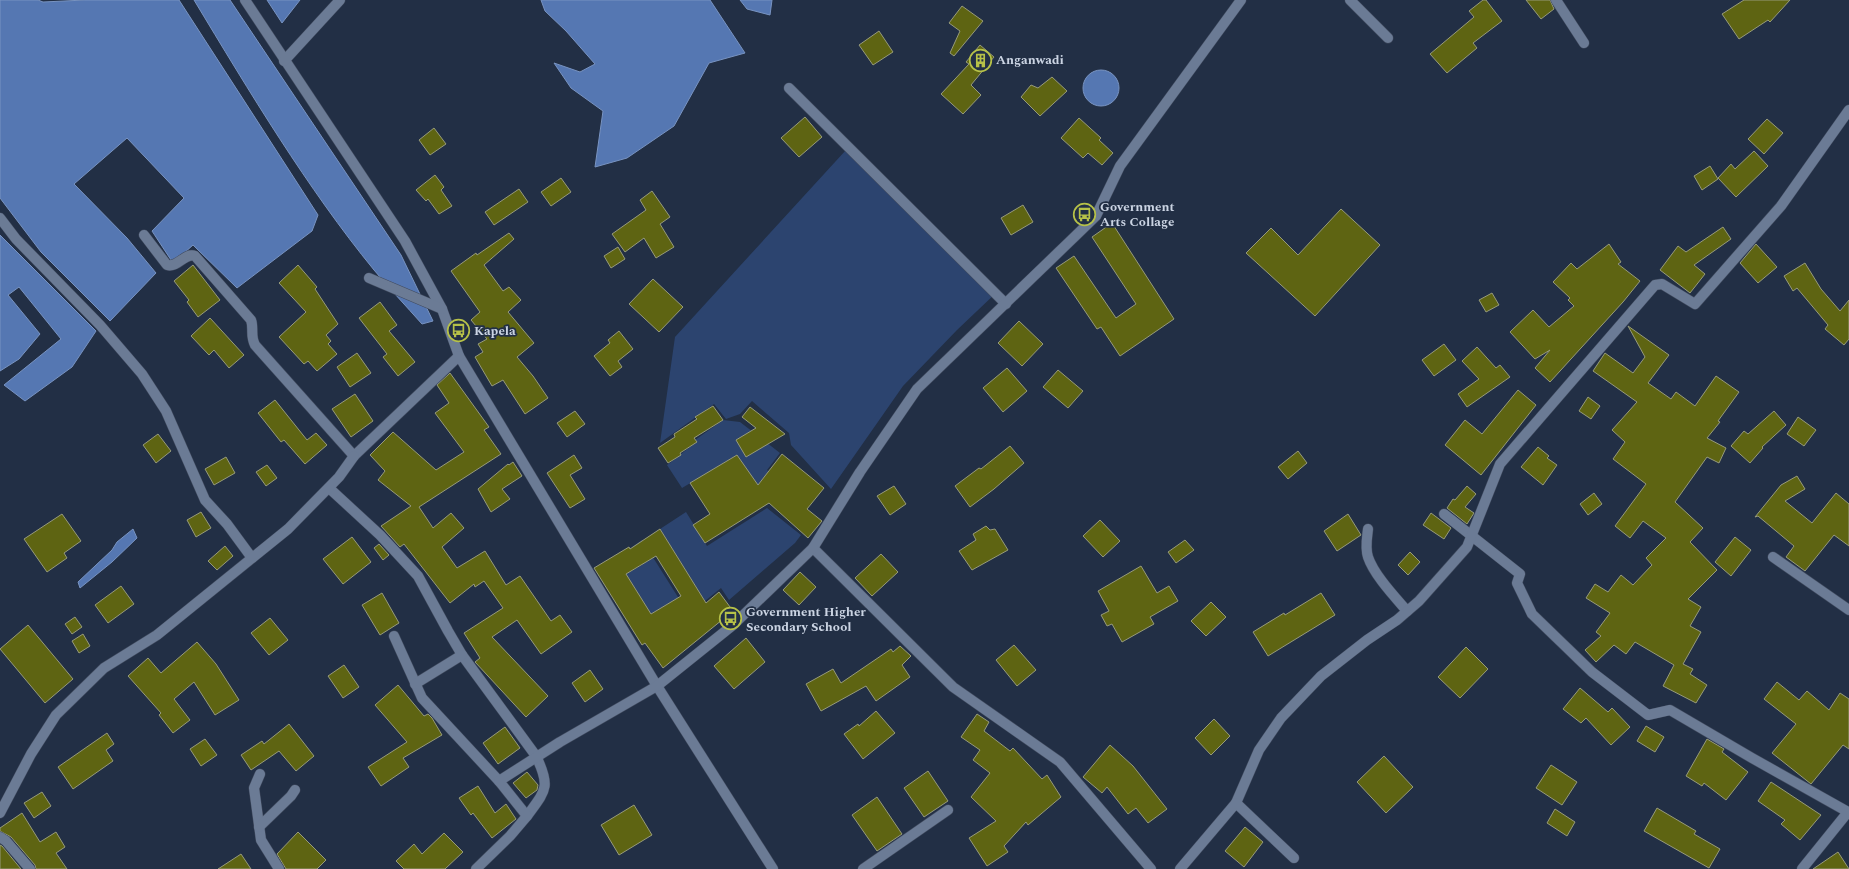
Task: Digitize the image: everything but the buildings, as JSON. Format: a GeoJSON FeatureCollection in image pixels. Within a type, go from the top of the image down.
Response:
{"type":"FeatureCollection","features":[{"type":"Feature","properties":{"kind":"street"},"geometry":{"type":"LineString","coordinates":[[245,0],[284,61],[405,241],[442,309],[459,356],[657,686],[773,869]]}},
{"type":"Feature","properties":{"kind":"street"},"geometry":{"type":"LineString","coordinates":[[284,61],[340,0]]}},
{"type":"Feature","properties":{"kind":"street"},"geometry":{"type":"LineString","coordinates":[[499,781],[536,756],[657,686],[733,625],[813,548],[860,472],[917,389],[1096,216],[1120,166],[1241,0]]}},
{"type":"Feature","properties":{"kind":"street"},"geometry":{"type":"LineString","coordinates":[[1350,0],[1388,38]]}},
{"type":"Feature","properties":{"kind":"street"},"geometry":{"type":"LineString","coordinates":[[1556,0],[1584,43]]}},
{"type":"Feature","properties":{"kind":"street"},"geometry":{"type":"LineString","coordinates":[[789,88],[1006,304]]}},
{"type":"Feature","properties":{"kind":"street"},"geometry":{"type":"LineString","coordinates":[[1180,869],[1236,803],[1259,750],[1281,718],[1321,676],[1407,611],[1441,577],[1467,547],[1500,464],[1655,285],[1662,284],[1695,304],[1781,206],[1849,110]]}},
{"type":"Feature","properties":{"kind":"street"},"geometry":{"type":"LineString","coordinates":[[0,218],[16,239],[100,325],[142,374],[166,412],[205,500],[227,524],[252,558]]}},
{"type":"Feature","properties":{"kind":"street"},"geometry":{"type":"LineString","coordinates":[[144,235],[167,265],[174,265],[189,256],[195,256],[251,320],[252,339],[255,345],[354,456]]}},
{"type":"Feature","properties":{"kind":"street"},"geometry":{"type":"LineString","coordinates":[[370,278],[442,309]]}},
{"type":"Feature","properties":{"kind":"street"},"geometry":{"type":"LineString","coordinates":[[0,812],[31,754],[56,715],[104,668],[157,635],[288,529],[329,488],[354,456],[459,356]]}},
{"type":"Feature","properties":{"kind":"street"},"geometry":{"type":"LineString","coordinates":[[329,488],[380,535],[418,576],[462,655],[536,756],[545,775],[545,785],[541,797],[510,836],[476,869]]}},
{"type":"Feature","properties":{"kind":"street"},"geometry":{"type":"LineString","coordinates":[[1444,514],[1520,574],[1517,583],[1532,614],[1592,672],[1648,715],[1670,710],[1752,758],[1849,811],[1802,869]]}},
{"type":"Feature","properties":{"kind":"street"},"geometry":{"type":"LineString","coordinates":[[1368,529],[1366,542],[1368,558],[1388,588],[1407,611]]}},
{"type":"Feature","properties":{"kind":"street"},"geometry":{"type":"LineString","coordinates":[[813,548],[953,687],[1060,762],[1151,869]]}},
{"type":"Feature","properties":{"kind":"street"},"geometry":{"type":"LineString","coordinates":[[1773,557],[1849,610]]}},
{"type":"Feature","properties":{"kind":"street"},"geometry":{"type":"LineString","coordinates":[[394,636],[422,698],[499,781],[527,816]]}},
{"type":"Feature","properties":{"kind":"street"},"geometry":{"type":"LineString","coordinates":[[415,684],[462,655]]}},
{"type":"Feature","properties":{"kind":"street"},"geometry":{"type":"LineString","coordinates":[[260,774],[254,788],[261,840],[279,869]]}},
{"type":"Feature","properties":{"kind":"street"},"geometry":{"type":"LineString","coordinates":[[259,827],[291,796],[295,790]]}},
{"type":"Feature","properties":{"kind":"street"},"geometry":{"type":"LineString","coordinates":[[1236,803],[1294,858]]}},
{"type":"Feature","properties":{"kind":"street"},"geometry":{"type":"LineString","coordinates":[[863,869],[948,810]]}},
{"type":"Feature","properties":{"kind":"street"},"geometry":{"type":"LineString","coordinates":[[0,836],[6,840],[30,869]]}},
{"type":"Feature","properties":{"kind":"shaded area"},"geometry":{"type":"Polygon","coordinates":[[[0,0],[38,0],[43,2],[85,0],[179,0],[318,215],[312,231],[237,288],[193,245],[173,263],[152,231],[184,198],[127,138],[74,184],[127,238],[156,273],[110,321],[41,252],[0,198],[0,0]]]}},
{"type":"Feature","properties":{"kind":"shaded area"},"geometry":{"type":"Polygon","coordinates":[[[194,0],[230,0],[401,255],[433,321],[422,324],[380,277],[349,239],[302,173],[194,0]]]}},
{"type":"Feature","properties":{"kind":"shaded area"},"geometry":{"type":"Polygon","coordinates":[[[267,0],[300,0],[282,23],[267,0]]]}},
{"type":"Feature","properties":{"kind":"shaded area"},"geometry":{"type":"Polygon","coordinates":[[[541,0],[710,0],[745,53],[709,63],[674,126],[627,158],[595,167],[603,111],[571,88],[554,63],[580,72],[595,64],[566,31],[545,11],[541,0]]]}},
{"type":"Feature","properties":{"kind":"shaded area"},"geometry":{"type":"Polygon","coordinates":[[[740,0],[772,0],[770,15],[747,9],[740,0]]]}},
{"type":"Feature","properties":{"kind":"shaded area"},"geometry":{"type":"Polygon","coordinates":[[[1101,70],[1111,73],[1116,78],[1119,88],[1116,98],[1111,103],[1101,106],[1091,103],[1086,98],[1083,88],[1086,78],[1091,73],[1101,70]]]}},
{"type":"Feature","properties":{"kind":"shaded area"},"geometry":{"type":"Polygon","coordinates":[[[846,150],[997,292],[957,330],[903,386],[831,489],[791,445],[789,433],[752,401],[740,414],[726,419],[714,404],[660,443],[675,337],[846,150]]]}},
{"type":"Feature","properties":{"kind":"shaded area"},"geometry":{"type":"Polygon","coordinates":[[[0,235],[96,331],[72,367],[25,401],[4,385],[61,339],[19,287],[8,295],[40,334],[19,359],[0,371],[0,235]]]}},
{"type":"Feature","properties":{"kind":"shaded area"},"geometry":{"type":"Polygon","coordinates":[[[723,420],[740,422],[780,453],[767,470],[776,478],[764,496],[737,455],[682,488],[667,465],[697,442],[695,440],[723,420]]]}},
{"type":"Feature","properties":{"kind":"shaded area"},"geometry":{"type":"Polygon","coordinates":[[[767,508],[801,535],[795,543],[729,600],[721,588],[705,601],[660,529],[686,512],[707,546],[767,508]]]}},
{"type":"Feature","properties":{"kind":"shaded area"},"geometry":{"type":"Polygon","coordinates":[[[133,529],[137,538],[112,562],[80,588],[78,582],[112,550],[117,542],[133,529]]]}},
{"type":"Feature","properties":{"kind":"shaded area"},"geometry":{"type":"Polygon","coordinates":[[[642,540],[688,613],[651,614],[626,574],[642,565],[632,547],[642,540]]]}},
{"type":"Feature","properties":{"kind":"place","name":"Anganwadi"},"geometry":{"type":"Point","coordinates":[980,60]}},
{"type":"Feature","properties":{"kind":"place","name":"Government Arts Collage"},"geometry":{"type":"Point","coordinates":[1084,214]}},
{"type":"Feature","properties":{"kind":"place","name":"Kapela"},"geometry":{"type":"Point","coordinates":[458,331]}},
{"type":"Feature","properties":{"kind":"place","name":"Government Higher Secondary School"},"geometry":{"type":"Point","coordinates":[730,619]}}]}
